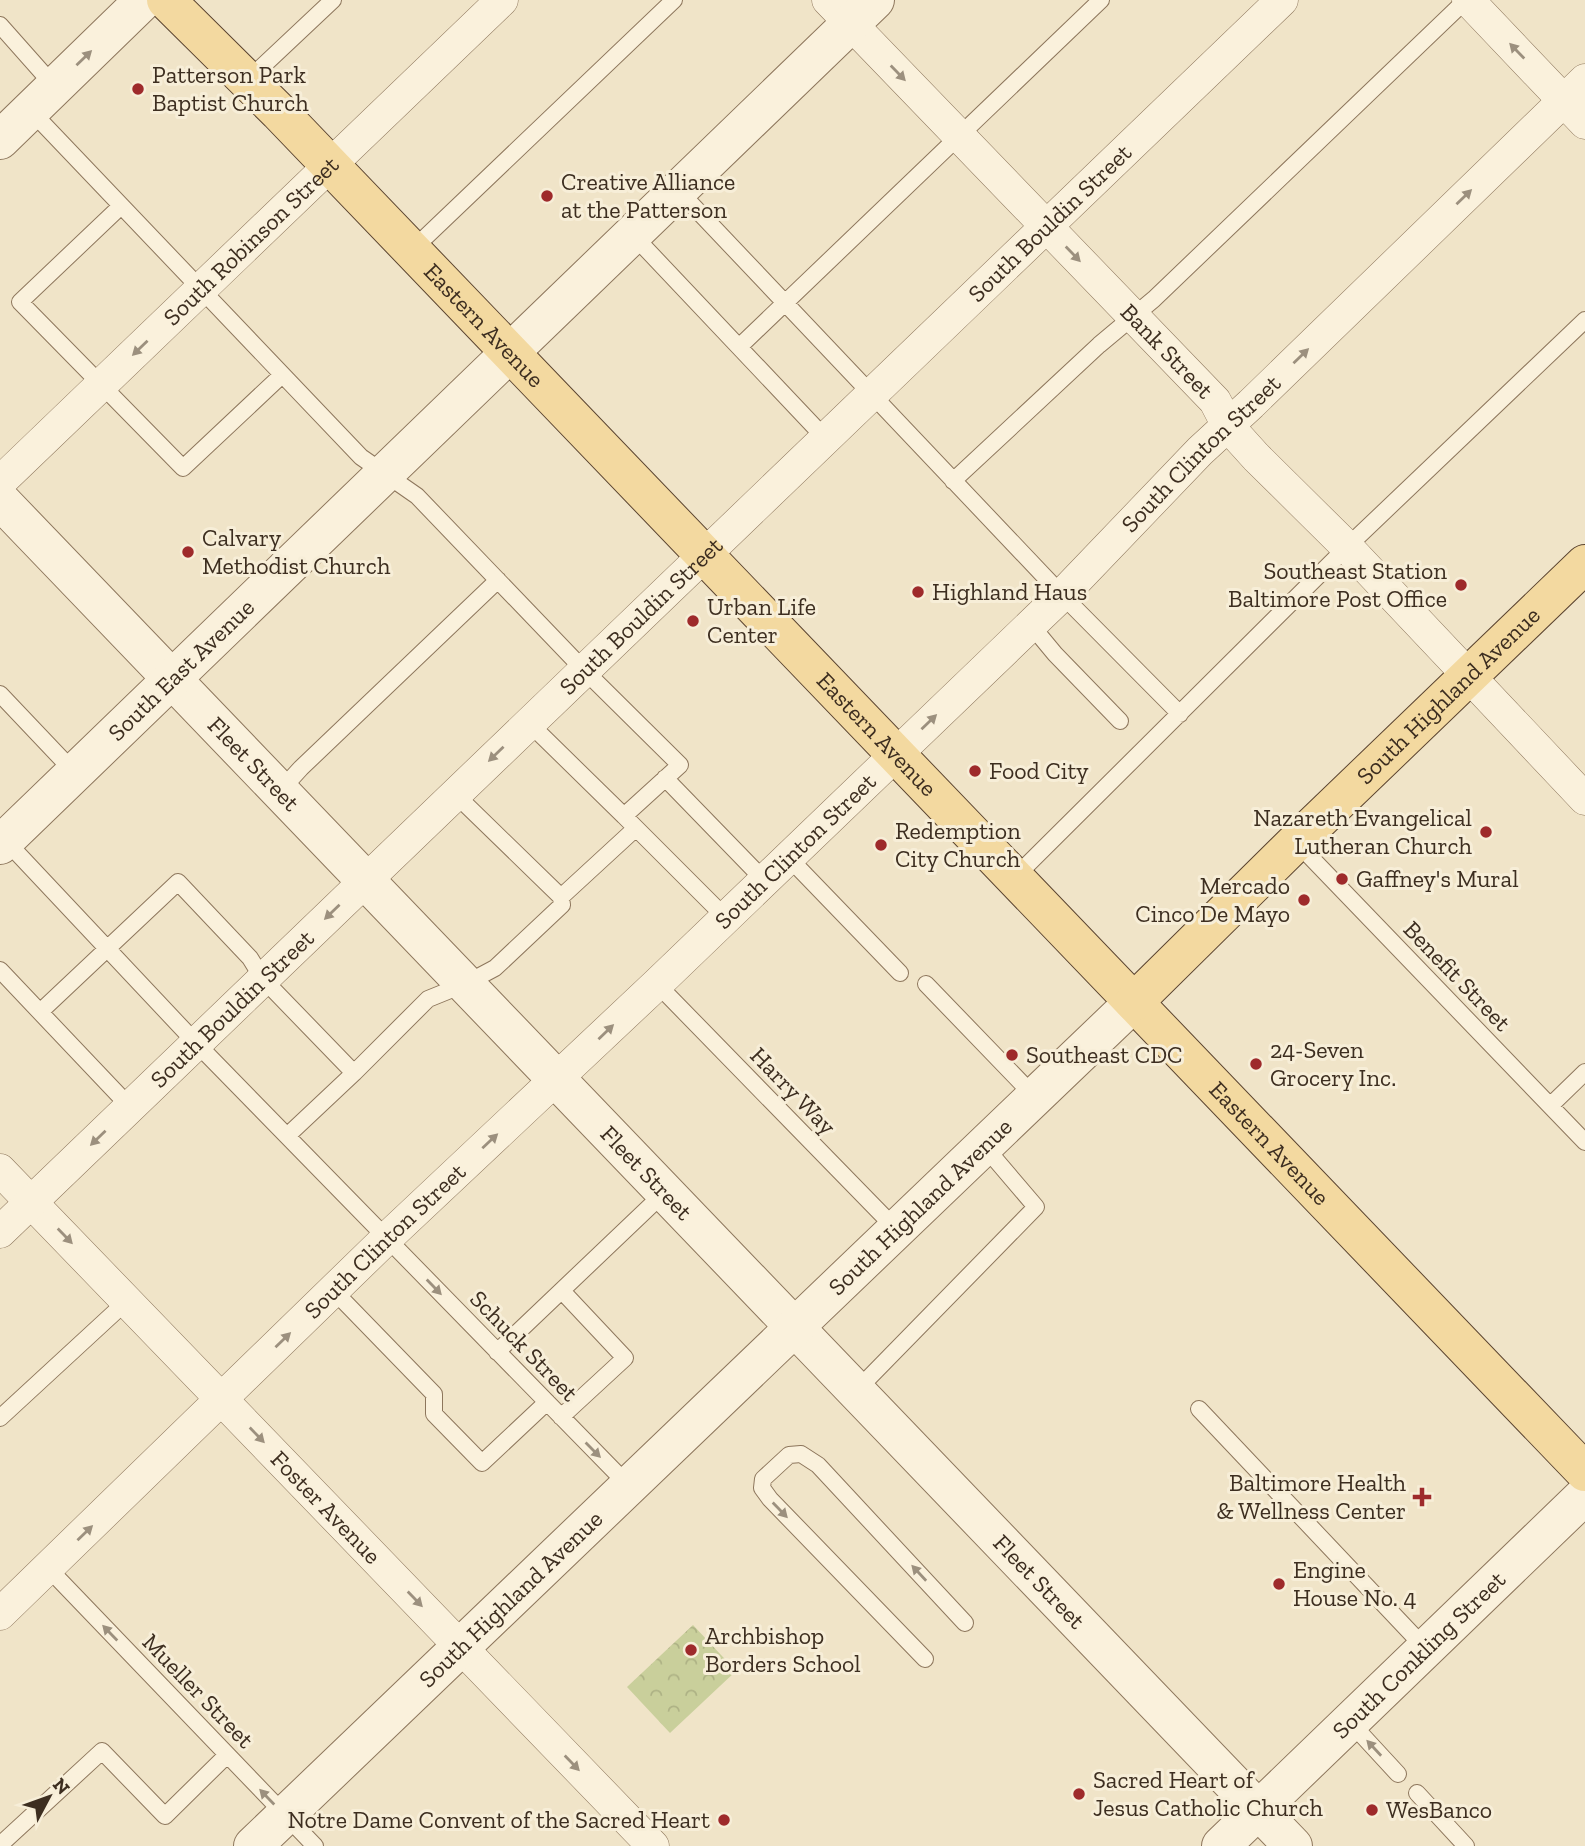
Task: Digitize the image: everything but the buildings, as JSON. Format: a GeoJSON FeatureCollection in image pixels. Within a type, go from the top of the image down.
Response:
{"type":"FeatureCollection","features":[{"type":"Feature","properties":{"kind":"main road","name":"Eastern Avenue"},"geometry":{"type":"LineString","coordinates":[[166,0],[248,80],[412,250],[1585,1472]]}},
{"type":"Feature","properties":{"kind":"main road","name":"South Highland Avenue"},"geometry":{"type":"LineString","coordinates":[[1134,1002],[1585,564]]}},
{"type":"Feature","properties":{"kind":"street"},"geometry":{"type":"LineString","coordinates":[[0,140],[144,0]]}},
{"type":"Feature","properties":{"kind":"street","name":"South Robinson Street"},"geometry":{"type":"LineString","coordinates":[[0,482],[502,0]]}},
{"type":"Feature","properties":{"kind":"street","name":"South Bouldin Street"},"geometry":{"type":"LineString","coordinates":[[0,1232],[1282,0]]}},
{"type":"Feature","properties":{"kind":"street"},"geometry":{"type":"LineString","coordinates":[[1470,1],[1578,101]]}},
{"type":"Feature","properties":{"kind":"street","name":"Bank Street"},"geometry":{"type":"LineString","coordinates":[[851,8],[959,136],[1214,401],[1228,426],[1256,457],[1347,547],[1585,799]]}},
{"type":"Feature","properties":{"kind":"street","name":"South East Avenue"},"geometry":{"type":"LineString","coordinates":[[3,842],[678,190],[851,8]]}},
{"type":"Feature","properties":{"kind":"street","name":"South Clinton Street"},"geometry":{"type":"LineString","coordinates":[[0,1614],[387,1238],[657,984],[1062,595],[1200,451],[1578,101]]}},
{"type":"Feature","properties":{"kind":"street","name":"Fleet Street"},"geometry":{"type":"LineString","coordinates":[[0,500],[1293,1846]]}},
{"type":"Feature","properties":{"kind":"street","name":"South Highland Avenue"},"geometry":{"type":"LineString","coordinates":[[253,1846],[1134,1002]]}},
{"type":"Feature","properties":{"kind":"street","name":"Foster Avenue"},"geometry":{"type":"LineString","coordinates":[[0,1170],[653,1846]]}},
{"type":"Feature","properties":{"kind":"street","name":"South Conkling Street"},"geometry":{"type":"LineString","coordinates":[[1221,1846],[1585,1495]]}},
{"type":"Feature","properties":{"kind":"lane"},"geometry":{"type":"LineString","coordinates":[[248,80],[333,0]]}},
{"type":"Feature","properties":{"kind":"lane"},"geometry":{"type":"LineString","coordinates":[[412,250],[674,0]]}},
{"type":"Feature","properties":{"kind":"lane"},"geometry":{"type":"LineString","coordinates":[[739,347],[1101,0]]}},
{"type":"Feature","properties":{"kind":"lane"},"geometry":{"type":"LineString","coordinates":[[953,481],[1099,345],[1134,317],[1470,1]]}},
{"type":"Feature","properties":{"kind":"lane"},"geometry":{"type":"LineString","coordinates":[[0,25],[43,99],[121,206],[360,457],[417,496],[584,670],[680,765],[624,816]]}},
{"type":"Feature","properties":{"kind":"lane"},"geometry":{"type":"LineString","coordinates":[[678,190],[1062,595],[1180,714]]}},
{"type":"Feature","properties":{"kind":"lane"},"geometry":{"type":"LineString","coordinates":[[121,206],[20,302],[183,468],[282,375]]}},
{"type":"Feature","properties":{"kind":"lane"},"geometry":{"type":"LineString","coordinates":[[632,234],[825,438]]}},
{"type":"Feature","properties":{"kind":"lane"},"geometry":{"type":"LineString","coordinates":[[1014,877],[1347,547],[1585,320]]}},
{"type":"Feature","properties":{"kind":"lane"},"geometry":{"type":"LineString","coordinates":[[280,791],[498,580]]}},
{"type":"Feature","properties":{"kind":"lane"},"geometry":{"type":"LineString","coordinates":[[1031,625],[1055,654],[1120,721]]}},
{"type":"Feature","properties":{"kind":"lane"},"geometry":{"type":"LineString","coordinates":[[0,694],[75,773]]}},
{"type":"Feature","properties":{"kind":"lane"},"geometry":{"type":"LineString","coordinates":[[529,723],[726,918]]}},
{"type":"Feature","properties":{"kind":"lane"},"geometry":{"type":"LineString","coordinates":[[665,778],[764,880]]}},
{"type":"Feature","properties":{"kind":"lane"},"geometry":{"type":"LineString","coordinates":[[286,1136],[428,999],[495,968],[562,905],[561,897],[456,794]]}},
{"type":"Feature","properties":{"kind":"lane"},"geometry":{"type":"LineString","coordinates":[[561,897],[636,828]]}},
{"type":"Feature","properties":{"kind":"lane","name":"Schuck Street"},"geometry":{"type":"LineString","coordinates":[[3,842],[629,1486]]}},
{"type":"Feature","properties":{"kind":"lane","name":"Benefit Street"},"geometry":{"type":"LineString","coordinates":[[1296,842],[1585,1142]]}},
{"type":"Feature","properties":{"kind":"lane"},"geometry":{"type":"LineString","coordinates":[[788,857],[900,973]]}},
{"type":"Feature","properties":{"kind":"lane"},"geometry":{"type":"LineString","coordinates":[[40,1012],[178,882],[250,958],[263,979],[354,1073]]}},
{"type":"Feature","properties":{"kind":"lane"},"geometry":{"type":"LineString","coordinates":[[0,971],[130,1107]]}},
{"type":"Feature","properties":{"kind":"lane","name":"Harry Way"},"geometry":{"type":"LineString","coordinates":[[657,984],[897,1230]]}},
{"type":"Feature","properties":{"kind":"lane"},"geometry":{"type":"LineString","coordinates":[[926,984],[1035,1097]]}},
{"type":"Feature","properties":{"kind":"lane"},"geometry":{"type":"LineString","coordinates":[[1551,1105],[1585,1072]]}},
{"type":"Feature","properties":{"kind":"lane"},"geometry":{"type":"LineString","coordinates":[[856,1391],[1036,1207],[984,1146]]}},
{"type":"Feature","properties":{"kind":"lane"},"geometry":{"type":"LineString","coordinates":[[497,1352],[665,1192]]}},
{"type":"Feature","properties":{"kind":"lane"},"geometry":{"type":"LineString","coordinates":[[333,1290],[434,1394],[434,1414],[482,1463],[547,1402]]}},
{"type":"Feature","properties":{"kind":"lane"},"geometry":{"type":"LineString","coordinates":[[561,1417],[625,1358],[562,1291]]}},
{"type":"Feature","properties":{"kind":"lane"},"geometry":{"type":"LineString","coordinates":[[0,1418],[128,1300]]}},
{"type":"Feature","properties":{"kind":"lane"},"geometry":{"type":"LineString","coordinates":[[1199,1409],[1426,1649]]}},
{"type":"Feature","properties":{"kind":"lane"},"geometry":{"type":"LineString","coordinates":[[925,1659],[762,1488],[763,1479],[789,1455],[801,1454],[818,1465],[965,1623]]}},
{"type":"Feature","properties":{"kind":"lane","name":"Mueller Street"},"geometry":{"type":"LineString","coordinates":[[48,1568],[315,1846]]}},
{"type":"Feature","properties":{"kind":"lane"},"geometry":{"type":"LineString","coordinates":[[1350,1722],[1398,1774]]}},
{"type":"Feature","properties":{"kind":"lane"},"geometry":{"type":"LineString","coordinates":[[0,1845],[102,1751],[164,1816],[228,1755]]}},
{"type":"Feature","properties":{"kind":"lane"},"geometry":{"type":"LineString","coordinates":[[1417,1793],[1466,1846]]}},
{"type":"Feature","properties":{"kind":"green space"},"geometry":{"type":"Polygon","coordinates":[[[693,1625],[736,1671],[670,1733],[627,1687],[693,1625]]]}},
{"type":"Feature","properties":{"kind":"place","name":"Patterson Park Baptist Church"},"geometry":{"type":"Point","coordinates":[138,89]}},
{"type":"Feature","properties":{"kind":"place","name":"Creative Alliance at the Patterson"},"geometry":{"type":"Point","coordinates":[547,196]}},
{"type":"Feature","properties":{"kind":"place","name":"Calvary Methodist Church"},"geometry":{"type":"Point","coordinates":[188,552]}},
{"type":"Feature","properties":{"kind":"place","name":"Southeast Station Baltimore Post Office"},"geometry":{"type":"Point","coordinates":[1461,585]}},
{"type":"Feature","properties":{"kind":"place","name":"Highland Haus"},"geometry":{"type":"Point","coordinates":[918,592]}},
{"type":"Feature","properties":{"kind":"place","name":"Urban Life Center"},"geometry":{"type":"Point","coordinates":[693,621]}},
{"type":"Feature","properties":{"kind":"place","name":"Food City"},"geometry":{"type":"Point","coordinates":[975,771]}},
{"type":"Feature","properties":{"kind":"place","name":"Nazareth Evangelical Lutheran Church"},"geometry":{"type":"Point","coordinates":[1486,832]}},
{"type":"Feature","properties":{"kind":"place","name":"Redemption City Church"},"geometry":{"type":"Point","coordinates":[881,845]}},
{"type":"Feature","properties":{"kind":"place","name":"Gaffney's Mural"},"geometry":{"type":"Point","coordinates":[1342,879]}},
{"type":"Feature","properties":{"kind":"place","name":"Mercado Cinco De Mayo"},"geometry":{"type":"Point","coordinates":[1304,900]}},
{"type":"Feature","properties":{"kind":"place","name":"Southeast CDC"},"geometry":{"type":"Point","coordinates":[1012,1055]}},
{"type":"Feature","properties":{"kind":"place","name":"24-Seven Grocery Inc."},"geometry":{"type":"Point","coordinates":[1256,1064]}},
{"type":"Feature","properties":{"kind":"place","name":"Baltimore Health & Wellness Center"},"geometry":{"type":"Point","coordinates":[1422,1497]}},
{"type":"Feature","properties":{"kind":"place","name":"Engine House No. 4"},"geometry":{"type":"Point","coordinates":[1279,1584]}},
{"type":"Feature","properties":{"kind":"place","name":"Archbishop Borders School"},"geometry":{"type":"Point","coordinates":[691,1650]}},
{"type":"Feature","properties":{"kind":"place","name":"Sacred Heart of Jesus Catholic Church"},"geometry":{"type":"Point","coordinates":[1079,1794]}},
{"type":"Feature","properties":{"kind":"place","name":"WesBanco"},"geometry":{"type":"Point","coordinates":[1372,1810]}},
{"type":"Feature","properties":{"kind":"place","name":"Notre Dame Convent of the Sacred Heart"},"geometry":{"type":"Point","coordinates":[724,1820]}}]}
